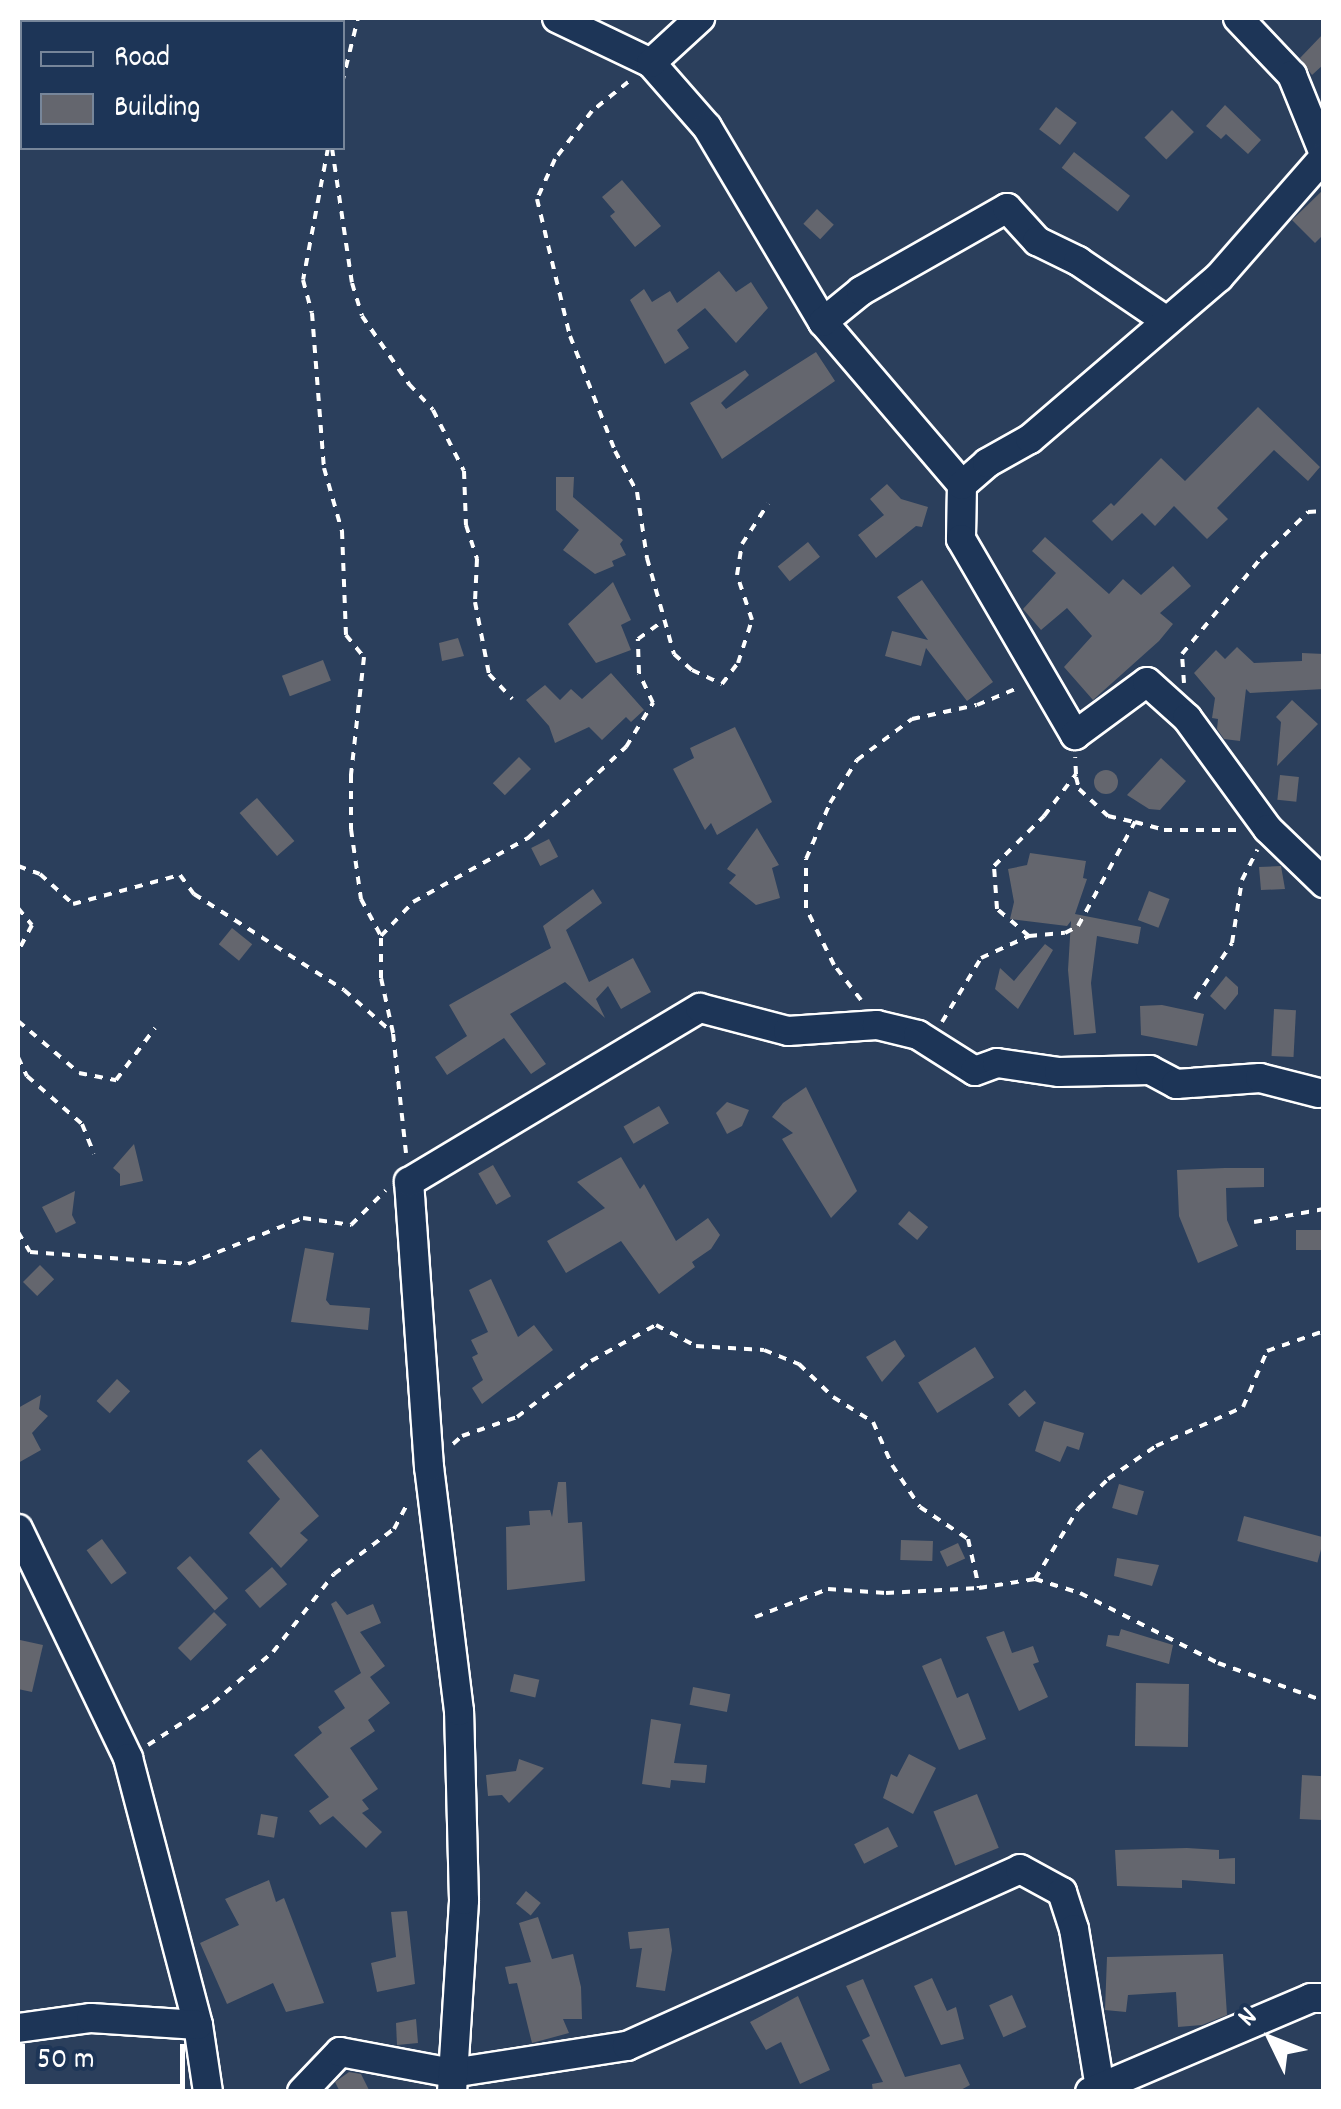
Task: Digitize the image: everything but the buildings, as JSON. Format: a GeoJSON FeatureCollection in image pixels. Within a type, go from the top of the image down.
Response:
{"type":"FeatureCollection","features":[{"type":"Feature","properties":{"kind":"street"},"geometry":{"type":"LineString","coordinates":[[556,18],[651,63],[707,127],[824,322],[962,484],[961,539],[1075,735],[1147,682],[1186,718],[1268,829],[1324,884]]}},
{"type":"Feature","properties":{"kind":"street"},"geometry":{"type":"LineString","coordinates":[[651,63],[700,18]]}},
{"type":"Feature","properties":{"kind":"street"},"geometry":{"type":"LineString","coordinates":[[962,484],[1030,439],[1219,277],[1324,155],[1292,75],[1238,18]]}},
{"type":"Feature","properties":{"kind":"street"},"geometry":{"type":"LineString","coordinates":[[824,322],[861,292],[1007,208],[1036,241],[1078,261],[1165,320]]}},
{"type":"Feature","properties":{"kind":"street"},"geometry":{"type":"LineString","coordinates":[[452,2082],[464,1900],[459,1712],[428,1467],[409,1182],[700,1008],[788,1031],[877,1025],[918,1035],[975,1071],[996,1063],[1059,1072],[1150,1070],[1176,1084],[1260,1078],[1319,1093]]}},
{"type":"Feature","properties":{"kind":"street"},"geometry":{"type":"LineString","coordinates":[[18,1530],[128,1758],[198,2025],[208,2092]]}},
{"type":"Feature","properties":{"kind":"street"},"geometry":{"type":"LineString","coordinates":[[302,2092],[340,2052],[452,2082],[627,2046],[1020,1870],[1062,1892],[1074,1928],[1095,2089],[1311,1998],[1324,1998]]}},
{"type":"Feature","properties":{"kind":"street"},"geometry":{"type":"LineString","coordinates":[[18,2028],[91,2018],[198,2025]]}},
{"type":"Feature","properties":{"kind":"path"},"geometry":{"type":"LineString","coordinates":[[345,71],[358,18]]}},
{"type":"Feature","properties":{"kind":"path"},"geometry":{"type":"LineString","coordinates":[[651,63],[592,111],[555,159],[537,199],[575,352],[615,451],[637,492],[663,621],[674,654],[692,670],[722,684],[738,663],[752,620],[737,576],[742,544],[768,504]]}},
{"type":"Feature","properties":{"kind":"path"},"geometry":{"type":"LineString","coordinates":[[330,150],[352,283],[362,316],[409,384],[433,410],[464,472],[466,525],[477,560],[476,602],[489,674],[512,699]]}},
{"type":"Feature","properties":{"kind":"path"},"geometry":{"type":"LineString","coordinates":[[18,1232],[30,1252],[188,1264],[303,1218],[351,1225],[383,1190],[409,1182],[393,1033],[381,978],[382,936],[362,899],[351,828],[351,775],[364,657],[346,635],[342,530],[324,468],[312,313],[303,280],[330,150]]}},
{"type":"Feature","properties":{"kind":"path"},"geometry":{"type":"LineString","coordinates":[[1186,718],[1182,654],[1261,558],[1308,512],[1324,511]]}},
{"type":"Feature","properties":{"kind":"path"},"geometry":{"type":"LineString","coordinates":[[382,936],[413,902],[528,838],[626,747],[653,703],[639,673],[638,639],[663,621]]}},
{"type":"Feature","properties":{"kind":"path"},"geometry":{"type":"LineString","coordinates":[[877,1025],[834,965],[806,908],[806,859],[830,803],[856,760],[912,719],[1008,694],[1041,675]]}},
{"type":"Feature","properties":{"kind":"path"},"geometry":{"type":"LineString","coordinates":[[1075,735],[1079,790],[1108,816],[1192,832],[1268,829],[1242,880],[1232,944],[1195,999]]}},
{"type":"Feature","properties":{"kind":"path"},"geometry":{"type":"LineString","coordinates":[[1029,936],[997,909],[994,866],[1044,816],[1076,774]]}},
{"type":"Feature","properties":{"kind":"path"},"geometry":{"type":"LineString","coordinates":[[918,1035],[947,1019],[981,958],[1029,936],[1064,933],[1078,926],[1135,822]]}},
{"type":"Feature","properties":{"kind":"path"},"geometry":{"type":"LineString","coordinates":[[18,866],[40,874],[74,904],[180,875],[194,894],[344,990],[393,1033]]}},
{"type":"Feature","properties":{"kind":"path"},"geometry":{"type":"LineString","coordinates":[[18,908],[32,925],[18,952]]}},
{"type":"Feature","properties":{"kind":"path"},"geometry":{"type":"LineString","coordinates":[[18,1020],[80,1072],[116,1080],[155,1028]]}},
{"type":"Feature","properties":{"kind":"path"},"geometry":{"type":"LineString","coordinates":[[18,1058],[27,1076],[82,1124],[94,1154]]}},
{"type":"Feature","properties":{"kind":"path"},"geometry":{"type":"LineString","coordinates":[[1254,1222],[1324,1210]]}},
{"type":"Feature","properties":{"kind":"path"},"geometry":{"type":"LineString","coordinates":[[128,1758],[213,1703],[273,1652],[334,1574],[394,1529],[428,1467],[462,1436],[517,1416],[591,1361],[656,1325],[696,1346],[764,1350],[800,1364],[833,1396],[873,1422],[892,1465],[920,1507],[968,1538],[979,1588]]}},
{"type":"Feature","properties":{"kind":"path"},"geometry":{"type":"LineString","coordinates":[[1036,1579],[1078,1510],[1108,1479],[1156,1446],[1243,1406],[1267,1351],[1324,1331]]}},
{"type":"Feature","properties":{"kind":"path"},"geometry":{"type":"LineString","coordinates":[[756,1617],[828,1589],[886,1593],[979,1588],[1036,1579],[1080,1593],[1218,1663],[1324,1701]]}}]}
